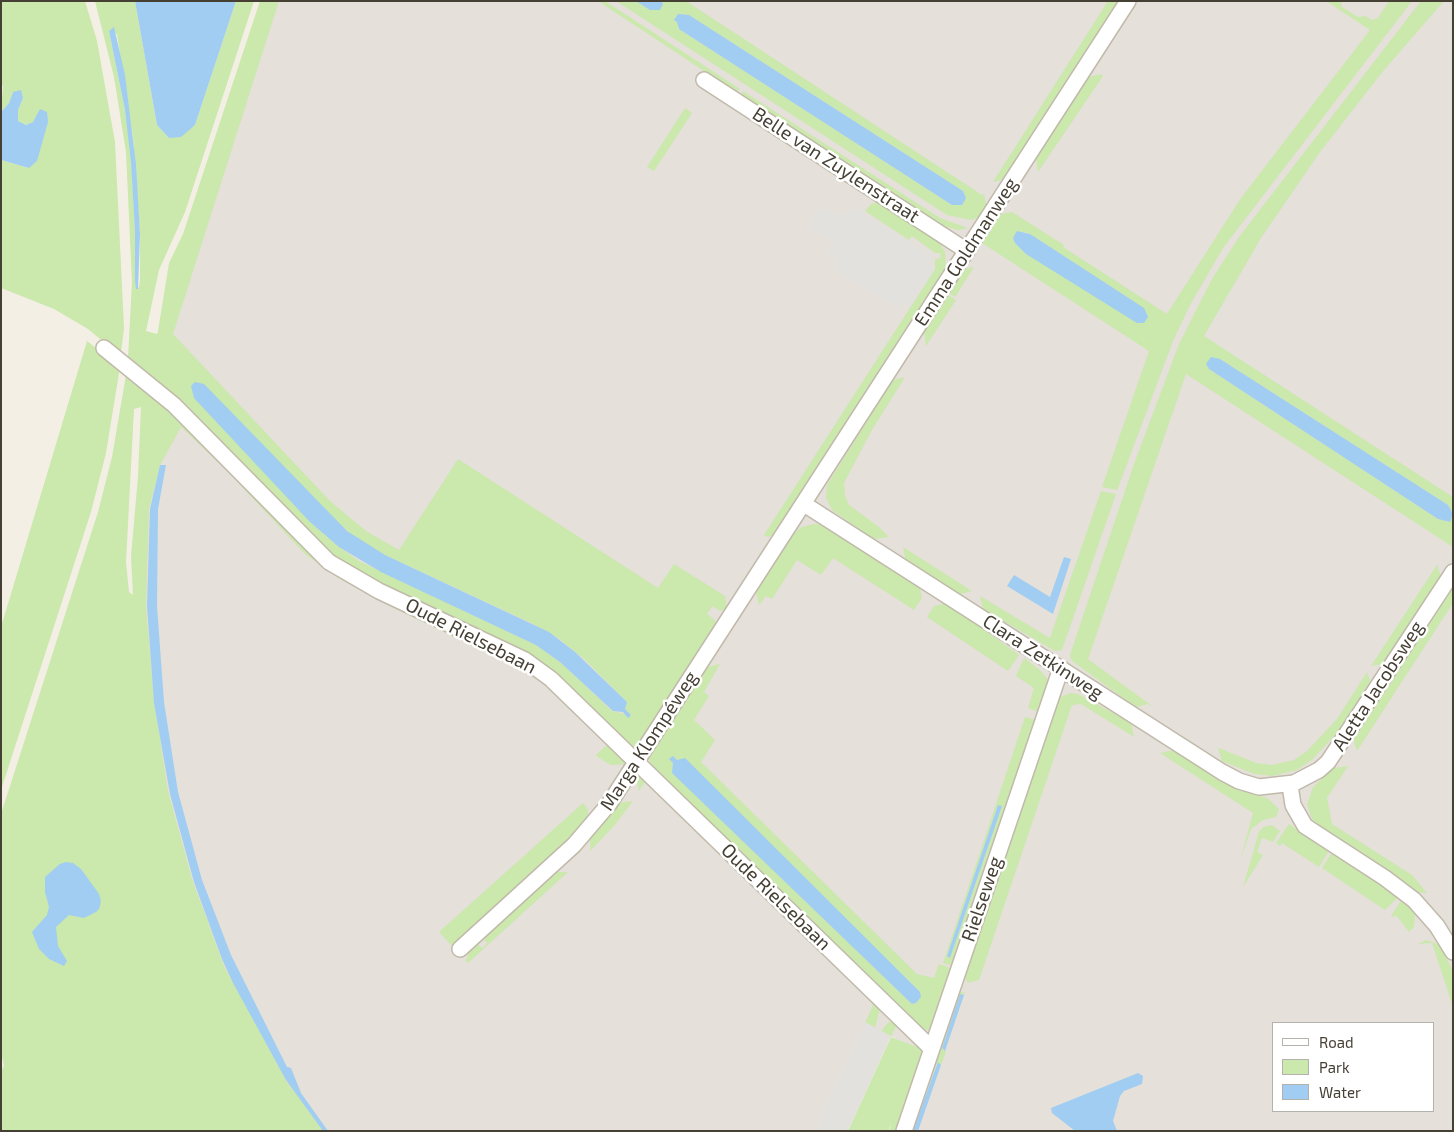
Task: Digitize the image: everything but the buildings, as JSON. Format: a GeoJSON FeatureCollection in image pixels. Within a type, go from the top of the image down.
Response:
{"type":"FeatureCollection","features":[{"type":"Feature","properties":{"kind":"street","name":"Emma Goldmanweg"},"geometry":{"type":"LineString","coordinates":[[804,504],[1128,1]]}},
{"type":"Feature","properties":{"kind":"street","name":"Belle van Zuylenstraat"},"geometry":{"type":"LineString","coordinates":[[704,80],[967,251]]}},
{"type":"Feature","properties":{"kind":"street","name":"Oude Rielsebaan"},"geometry":{"type":"LineString","coordinates":[[104,348],[174,405],[329,562],[379,591],[525,660],[557,684],[931,1048]]}},
{"type":"Feature","properties":{"kind":"street","name":"Clara Zetkinweg"},"geometry":{"type":"LineString","coordinates":[[804,504],[1239,781],[1259,787],[1290,784]]}},
{"type":"Feature","properties":{"kind":"street","name":"Marga Klompéweg"},"geometry":{"type":"LineString","coordinates":[[460,949],[594,824],[637,762],[804,504]]}},
{"type":"Feature","properties":{"kind":"street","name":"Aletta Jacobsweg"},"geometry":{"type":"LineString","coordinates":[[1290,784],[1319,770],[1328,762],[1453,572]]}},
{"type":"Feature","properties":{"kind":"street","name":"Rielseweg"},"geometry":{"type":"LineString","coordinates":[[904,1131],[1061,668]]}},
{"type":"Feature","properties":{"kind":"street"},"geometry":{"type":"LineString","coordinates":[[1290,784],[1293,805],[1305,826],[1385,878],[1414,900],[1437,926],[1453,952]]}},
{"type":"Feature","properties":{"kind":"shaded area"},"geometry":{"type":"Polygon","coordinates":[[[264,1],[1453,1],[1453,1131],[912,1131],[937,1058],[865,1024],[817,1131],[311,1131],[248,1032],[176,850],[142,636],[149,431],[175,274],[264,1]]]}},
{"type":"Feature","properties":{"kind":"shaded area"},"geometry":{"type":"Polygon","coordinates":[[[822,206],[841,216],[848,214],[855,207],[932,256],[928,264],[935,269],[911,306],[903,302],[898,310],[833,268],[838,260],[826,252],[832,242],[807,226],[822,206]]]}},
{"type":"Feature","properties":{"kind":"shaded area"},"geometry":{"type":"Polygon","coordinates":[[[865,1022],[891,1036],[848,1131],[815,1131],[865,1022]]]}},
{"type":"Feature","properties":{"kind":"green space"},"geometry":{"type":"Polygon","coordinates":[[[1,1],[85,1],[97,41],[115,142],[124,328],[121,353],[117,353],[88,329],[54,309],[1,288],[1,160],[29,168],[33,122],[26,125],[18,121],[18,110],[23,98],[13,92],[9,103],[1,112],[3,86],[1,85],[1,1]]]}},
{"type":"Feature","properties":{"kind":"green space"},"geometry":{"type":"Polygon","coordinates":[[[95,1],[135,1],[157,125],[169,138],[195,125],[236,1],[254,1],[185,212],[159,270],[146,331],[157,334],[169,263],[183,234],[260,1],[279,1],[173,334],[330,501],[366,531],[399,550],[458,459],[658,588],[674,564],[725,596],[727,609],[720,611],[712,606],[707,614],[715,620],[717,626],[637,748],[622,740],[558,679],[344,568],[128,358],[132,282],[126,152],[114,77],[95,1]],[[109,31],[125,110],[131,153],[136,289],[139,287],[140,281],[140,234],[133,138],[117,34],[109,31]],[[330,516],[310,522],[339,547],[359,561],[536,645],[560,662],[612,711],[631,715],[625,709],[627,702],[584,659],[558,638],[529,622],[385,555],[356,538],[330,516]]]}},
{"type":"Feature","properties":{"kind":"green space"},"geometry":{"type":"Polygon","coordinates":[[[598,1],[605,1],[740,89],[736,92],[598,1]]]}},
{"type":"Feature","properties":{"kind":"green space"},"geometry":{"type":"Polygon","coordinates":[[[616,1],[636,1],[651,10],[663,4],[661,1],[686,1],[982,195],[984,194],[987,208],[977,218],[971,220],[947,215],[616,1]],[[689,15],[677,22],[679,29],[952,205],[966,198],[963,191],[689,15]]]}},
{"type":"Feature","properties":{"kind":"green space"},"geometry":{"type":"Polygon","coordinates":[[[1108,1],[1120,1],[1006,179],[993,182],[1108,1]]]}},
{"type":"Feature","properties":{"kind":"green space"},"geometry":{"type":"Polygon","coordinates":[[[1326,1],[1341,1],[1342,7],[1358,17],[1365,16],[1372,20],[1378,18],[1389,1],[1412,1],[1223,248],[1190,305],[1173,341],[1117,490],[1102,487],[1149,351],[982,243],[1000,214],[1012,212],[1167,314],[1241,198],[1370,30],[1326,1]],[[1024,232],[1013,238],[1015,243],[1026,254],[1143,308],[1030,234],[1024,232]]]}},
{"type":"Feature","properties":{"kind":"green space"},"geometry":{"type":"Polygon","coordinates":[[[1421,1],[1444,1],[1384,70],[1320,152],[1261,238],[1204,336],[1453,497],[1453,514],[1448,505],[1220,359],[1211,358],[1209,369],[1438,519],[1449,522],[1453,516],[1453,547],[1186,374],[1088,659],[1156,709],[1148,704],[1136,707],[1072,661],[1070,655],[1134,464],[1179,344],[1212,279],[1239,237],[1421,1]]]}},
{"type":"Feature","properties":{"kind":"green space"},"geometry":{"type":"Polygon","coordinates":[[[1101,74],[1103,76],[1038,172],[1036,159],[1089,77],[1101,74]]]}},
{"type":"Feature","properties":{"kind":"green space"},"geometry":{"type":"Polygon","coordinates":[[[743,91],[940,218],[968,228],[958,230],[943,226],[742,96],[743,91]]]}},
{"type":"Feature","properties":{"kind":"green space"},"geometry":{"type":"Polygon","coordinates":[[[685,108],[692,113],[654,171],[647,167],[685,108]]]}},
{"type":"Feature","properties":{"kind":"green space"},"geometry":{"type":"Polygon","coordinates":[[[879,202],[938,240],[945,252],[946,269],[775,535],[767,537],[764,535],[935,269],[935,259],[941,258],[940,253],[935,253],[912,236],[909,240],[865,211],[871,204],[879,202]]]}},
{"type":"Feature","properties":{"kind":"green space"},"geometry":{"type":"Polygon","coordinates":[[[974,267],[955,297],[949,293],[965,269],[974,267]]]}},
{"type":"Feature","properties":{"kind":"green space"},"geometry":{"type":"Polygon","coordinates":[[[948,295],[956,300],[926,346],[924,333],[948,295]]]}},
{"type":"Feature","properties":{"kind":"green space"},"geometry":{"type":"Polygon","coordinates":[[[87,341],[120,367],[106,453],[91,512],[1,790],[1,627],[87,341]]]}},
{"type":"Feature","properties":{"kind":"green space"},"geometry":{"type":"Polygon","coordinates":[[[126,375],[139,380],[296,536],[530,667],[619,751],[627,764],[611,765],[599,758],[596,755],[607,745],[537,678],[372,597],[337,577],[305,554],[227,471],[181,427],[160,465],[149,509],[146,606],[154,701],[168,791],[192,879],[224,966],[288,1084],[291,1089],[286,1080],[323,1131],[1,1131],[1,1071],[4,1066],[1,1052],[1,814],[98,512],[112,457],[126,375]],[[141,407],[134,409],[126,562],[129,592],[133,595],[131,556],[138,477],[141,407]]]}},
{"type":"Feature","properties":{"kind":"green space"},"geometry":{"type":"Polygon","coordinates":[[[905,377],[872,430],[844,483],[845,495],[849,505],[879,527],[889,537],[874,539],[832,510],[826,498],[827,485],[893,380],[905,377]]]}},
{"type":"Feature","properties":{"kind":"green space"},"geometry":{"type":"Polygon","coordinates":[[[1101,491],[1116,494],[1062,650],[1055,651],[983,609],[980,596],[1050,638],[1101,491]]]}},
{"type":"Feature","properties":{"kind":"green space"},"geometry":{"type":"Polygon","coordinates":[[[814,524],[823,525],[919,585],[922,598],[914,610],[833,558],[821,575],[797,560],[772,599],[766,596],[759,605],[756,592],[792,535],[802,527],[814,524]]]}},
{"type":"Feature","properties":{"kind":"green space"},"geometry":{"type":"Polygon","coordinates":[[[903,547],[972,591],[960,594],[927,573],[905,558],[903,547]]]}},
{"type":"Feature","properties":{"kind":"green space"},"geometry":{"type":"Polygon","coordinates":[[[1437,565],[1441,576],[1384,664],[1371,666],[1437,565]]]}},
{"type":"Feature","properties":{"kind":"green space"},"geometry":{"type":"Polygon","coordinates":[[[1453,584],[1453,603],[1357,751],[1353,739],[1453,584]]]}},
{"type":"Feature","properties":{"kind":"green space"},"geometry":{"type":"Polygon","coordinates":[[[947,603],[1019,655],[1008,671],[927,617],[934,606],[947,603]]]}},
{"type":"Feature","properties":{"kind":"green space"},"geometry":{"type":"Polygon","coordinates":[[[1024,658],[1039,669],[1048,680],[1038,712],[1028,708],[1034,688],[1016,676],[1024,658]]]}},
{"type":"Feature","properties":{"kind":"green space"},"geometry":{"type":"Polygon","coordinates":[[[720,664],[704,692],[709,696],[694,720],[715,740],[701,762],[917,974],[934,978],[939,964],[953,969],[929,1030],[921,1030],[655,771],[648,758],[707,667],[720,664]],[[685,759],[673,763],[673,773],[912,1004],[920,999],[920,992],[685,759]]]}},
{"type":"Feature","properties":{"kind":"green space"},"geometry":{"type":"Polygon","coordinates":[[[1367,672],[1371,684],[1345,724],[1313,759],[1297,770],[1273,776],[1254,774],[1222,761],[1218,748],[1209,744],[1256,763],[1272,765],[1294,760],[1307,751],[1337,719],[1367,672]]]}},
{"type":"Feature","properties":{"kind":"green space"},"geometry":{"type":"Polygon","coordinates":[[[1071,693],[1078,694],[1131,723],[1134,737],[1081,704],[1072,705],[979,980],[968,983],[962,972],[1058,698],[1071,693]]]}},
{"type":"Feature","properties":{"kind":"green space"},"geometry":{"type":"Polygon","coordinates":[[[1025,717],[1033,719],[1036,724],[954,966],[943,963],[1025,717]],[[998,805],[947,956],[950,958],[1002,806],[998,805]]]}},
{"type":"Feature","properties":{"kind":"green space"},"geometry":{"type":"Polygon","coordinates":[[[1174,750],[1225,783],[1238,790],[1267,798],[1279,809],[1276,817],[1263,820],[1251,829],[1240,861],[1253,813],[1160,753],[1174,750]]]}},
{"type":"Feature","properties":{"kind":"green space"},"geometry":{"type":"Polygon","coordinates":[[[1348,766],[1327,798],[1332,824],[1412,875],[1427,893],[1415,892],[1320,828],[1312,819],[1307,804],[1313,787],[1334,768],[1348,766]]]}},
{"type":"Feature","properties":{"kind":"green space"},"geometry":{"type":"Polygon","coordinates":[[[638,774],[862,986],[862,992],[645,782],[639,791],[636,777],[638,774]]]}},
{"type":"Feature","properties":{"kind":"green space"},"geometry":{"type":"Polygon","coordinates":[[[633,801],[614,826],[590,851],[590,838],[619,803],[633,801]]]}},
{"type":"Feature","properties":{"kind":"green space"},"geometry":{"type":"Polygon","coordinates":[[[583,803],[588,809],[588,819],[452,946],[439,932],[583,803]]]}},
{"type":"Feature","properties":{"kind":"green space"},"geometry":{"type":"Polygon","coordinates":[[[1289,824],[1329,851],[1319,867],[1282,843],[1280,846],[1276,843],[1289,824]]]}},
{"type":"Feature","properties":{"kind":"green space"},"geometry":{"type":"Polygon","coordinates":[[[1272,825],[1280,831],[1273,842],[1262,838],[1257,852],[1263,855],[1243,887],[1259,832],[1263,827],[1272,825]]]}},
{"type":"Feature","properties":{"kind":"green space"},"geometry":{"type":"Polygon","coordinates":[[[1332,852],[1398,897],[1385,910],[1322,868],[1332,852]]]}},
{"type":"Feature","properties":{"kind":"green space"},"geometry":{"type":"Polygon","coordinates":[[[555,872],[568,872],[468,963],[465,960],[468,957],[467,952],[477,943],[482,948],[484,947],[487,943],[483,938],[555,872]]]}},
{"type":"Feature","properties":{"kind":"green space"},"geometry":{"type":"Polygon","coordinates":[[[1402,899],[1415,912],[1414,927],[1409,932],[1396,915],[1391,916],[1402,899]]]}},
{"type":"Feature","properties":{"kind":"green space"},"geometry":{"type":"Polygon","coordinates":[[[1426,940],[1440,945],[1453,971],[1453,1007],[1432,943],[1418,944],[1426,940]]]}},
{"type":"Feature","properties":{"kind":"green space"},"geometry":{"type":"Polygon","coordinates":[[[965,992],[964,995],[960,994],[942,1048],[946,1052],[941,1065],[937,1063],[913,1130],[915,1131],[908,1131],[955,993],[965,992]]]}},
{"type":"Feature","properties":{"kind":"green space"},"geometry":{"type":"Polygon","coordinates":[[[875,999],[880,1008],[875,1028],[865,1023],[873,1005],[869,1000],[875,999]]]}},
{"type":"Feature","properties":{"kind":"green space"},"geometry":{"type":"Polygon","coordinates":[[[895,1021],[921,1047],[923,1054],[898,1131],[889,1131],[892,1122],[888,1131],[848,1131],[891,1037],[881,1031],[889,1022],[895,1021]],[[896,1026],[891,1037],[917,1047],[896,1026]]]}},
{"type":"Feature","properties":{"kind":"water"},"geometry":{"type":"Polygon","coordinates":[[[135,1],[236,1],[195,125],[181,137],[169,138],[157,125],[135,1]]]}},
{"type":"Feature","properties":{"kind":"water"},"geometry":{"type":"Polygon","coordinates":[[[636,1],[661,1],[663,4],[660,10],[650,10],[636,1]]]}},
{"type":"Feature","properties":{"kind":"water"},"geometry":{"type":"Polygon","coordinates":[[[678,14],[689,15],[963,191],[966,198],[962,205],[952,205],[679,29],[677,22],[674,20],[678,14]]]}},
{"type":"Feature","properties":{"kind":"water"},"geometry":{"type":"Polygon","coordinates":[[[114,27],[125,75],[136,165],[140,234],[138,289],[136,289],[135,280],[135,231],[131,162],[125,110],[109,31],[114,27]]]}},
{"type":"Feature","properties":{"kind":"water"},"geometry":{"type":"Polygon","coordinates":[[[21,90],[23,98],[18,110],[18,121],[26,125],[33,122],[40,109],[47,112],[48,122],[37,161],[29,168],[1,160],[1,112],[9,103],[13,92],[21,90]]]}},
{"type":"Feature","properties":{"kind":"water"},"geometry":{"type":"Polygon","coordinates":[[[1017,231],[1030,234],[1144,308],[1148,317],[1144,323],[1137,323],[1026,254],[1015,243],[1013,238],[1017,231]]]}},
{"type":"Feature","properties":{"kind":"water"},"geometry":{"type":"Polygon","coordinates":[[[1211,357],[1220,359],[1448,505],[1453,514],[1450,522],[1438,519],[1209,369],[1206,364],[1211,357]]]}},
{"type":"Feature","properties":{"kind":"water"},"geometry":{"type":"Polygon","coordinates":[[[195,382],[204,384],[347,531],[385,555],[549,632],[575,652],[627,702],[625,709],[631,715],[628,718],[623,712],[613,711],[560,662],[536,645],[381,572],[339,547],[310,522],[194,398],[191,386],[195,382]]]}},
{"type":"Feature","properties":{"kind":"water"},"geometry":{"type":"Polygon","coordinates":[[[160,465],[166,465],[158,509],[157,606],[164,702],[178,792],[202,880],[231,955],[287,1067],[291,1068],[301,1093],[328,1131],[323,1131],[286,1080],[233,983],[222,959],[194,882],[170,794],[154,703],[147,606],[150,509],[160,465]]]}},
{"type":"Feature","properties":{"kind":"water"},"geometry":{"type":"Polygon","coordinates":[[[1064,557],[1071,559],[1053,614],[1007,586],[1014,575],[1050,597],[1064,557]]]}},
{"type":"Feature","properties":{"kind":"water"},"geometry":{"type":"Polygon","coordinates":[[[673,756],[677,760],[685,758],[920,992],[921,997],[916,1003],[912,1004],[672,773],[673,763],[669,759],[673,756]]]}},
{"type":"Feature","properties":{"kind":"water"},"geometry":{"type":"Polygon","coordinates":[[[998,805],[1002,806],[950,958],[947,956],[998,805]]]}},
{"type":"Feature","properties":{"kind":"water"},"geometry":{"type":"Polygon","coordinates":[[[66,862],[73,863],[81,869],[99,894],[101,901],[96,912],[84,918],[69,915],[56,927],[58,946],[67,961],[64,966],[49,959],[39,949],[32,932],[47,915],[49,907],[45,892],[45,877],[60,864],[66,862]]]}},
{"type":"Feature","properties":{"kind":"water"},"geometry":{"type":"Polygon","coordinates":[[[960,994],[964,995],[945,1051],[942,1048],[960,994]]]}},
{"type":"Feature","properties":{"kind":"water"},"geometry":{"type":"Polygon","coordinates":[[[938,1062],[941,1065],[918,1131],[915,1131],[913,1130],[938,1062]]]}},
{"type":"Feature","properties":{"kind":"water"},"geometry":{"type":"Polygon","coordinates":[[[1138,1073],[1143,1076],[1142,1084],[1124,1091],[1120,1096],[1113,1121],[1117,1131],[1075,1131],[1052,1113],[1051,1108],[1138,1073]]]}}]}
